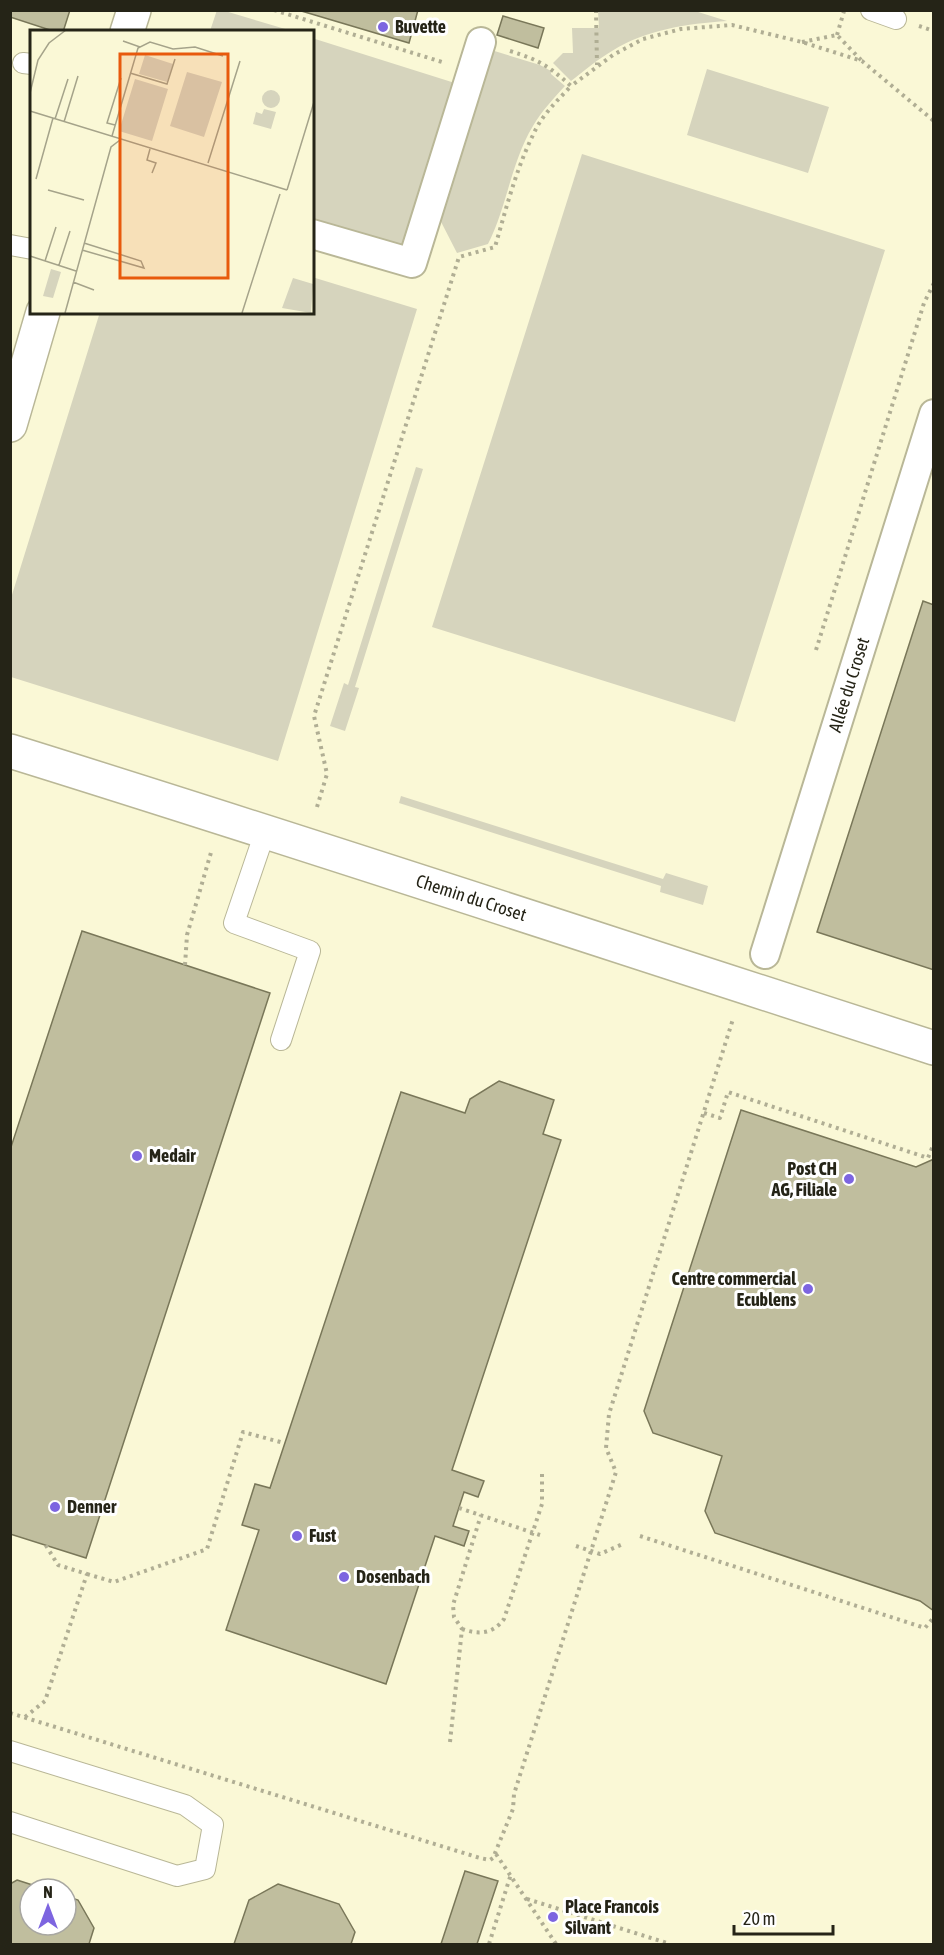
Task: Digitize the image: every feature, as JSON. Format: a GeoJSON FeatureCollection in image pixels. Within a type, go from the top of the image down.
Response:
{"type":"FeatureCollection","features":[{"type":"Feature","properties":{"kind":"street"},"geometry":{"type":"LineString","coordinates":[[128,30],[134,10]]}},
{"type":"Feature","properties":{"kind":"street"},"geometry":{"type":"LineString","coordinates":[[314,235],[412,263],[481,42]]}},
{"type":"Feature","properties":{"kind":"street"},"geometry":{"type":"LineString","coordinates":[[10,425],[42,314]]}},
{"type":"Feature","properties":{"kind":"street","name":"Allée du Croset"},"geometry":{"type":"LineString","coordinates":[[765,954],[933,414]]}},
{"type":"Feature","properties":{"kind":"street","name":"Chemin du Croset"},"geometry":{"type":"LineString","coordinates":[[11,751],[222,816],[265,832],[933,1048]]}},
{"type":"Feature","properties":{"kind":"lane"},"geometry":{"type":"LineString","coordinates":[[871,10],[896,19]]}},
{"type":"Feature","properties":{"kind":"lane"},"geometry":{"type":"LineString","coordinates":[[10,245],[30,249]]}},
{"type":"Feature","properties":{"kind":"lane"},"geometry":{"type":"LineString","coordinates":[[265,832],[234,923],[310,951],[281,1040]]}},
{"type":"Feature","properties":{"kind":"lane"},"geometry":{"type":"LineString","coordinates":[[10,1751],[185,1805],[213,1826],[205,1869],[177,1876],[10,1822]]}},
{"type":"Feature","properties":{"kind":"path"},"geometry":{"type":"LineString","coordinates":[[274,10],[472,71]]}},
{"type":"Feature","properties":{"kind":"path"},"geometry":{"type":"LineString","coordinates":[[596,10],[597,66]]}},
{"type":"Feature","properties":{"kind":"path"},"geometry":{"type":"LineString","coordinates":[[837,34],[842,17]]}},
{"type":"Feature","properties":{"kind":"path"},"geometry":{"type":"LineString","coordinates":[[317,807],[327,774],[314,716],[459,257],[495,247],[512,189],[534,132],[551,108],[571,86],[597,66],[643,39],[681,29],[732,25],[802,42],[862,61]]}},
{"type":"Feature","properties":{"kind":"path"},"geometry":{"type":"LineString","coordinates":[[802,42],[837,34]]}},
{"type":"Feature","properties":{"kind":"path"},"geometry":{"type":"LineString","coordinates":[[837,34],[862,61],[933,121]]}},
{"type":"Feature","properties":{"kind":"path"},"geometry":{"type":"LineString","coordinates":[[481,42],[538,60],[571,86]]}},
{"type":"Feature","properties":{"kind":"path"},"geometry":{"type":"LineString","coordinates":[[816,650],[924,303],[933,283]]}},
{"type":"Feature","properties":{"kind":"path"},"geometry":{"type":"LineString","coordinates":[[185,965],[187,935],[222,816]]}},
{"type":"Feature","properties":{"kind":"path"},"geometry":{"type":"LineString","coordinates":[[10,1713],[490,1860],[496,1854],[513,1809],[514,1794],[616,1472],[606,1448],[609,1414],[736,1012]]}},
{"type":"Feature","properties":{"kind":"path"},"geometry":{"type":"LineString","coordinates":[[704,1113],[720,1118],[728,1092],[928,1158],[933,1143]]}},
{"type":"Feature","properties":{"kind":"path"},"geometry":{"type":"LineString","coordinates":[[45,1545],[58,1565],[114,1582],[207,1549],[243,1432],[284,1443]]}},
{"type":"Feature","properties":{"kind":"path"},"geometry":{"type":"LineString","coordinates":[[462,1629],[478,1633],[486,1632],[499,1626],[504,1619],[542,1504],[542,1472]]}},
{"type":"Feature","properties":{"kind":"path"},"geometry":{"type":"LineString","coordinates":[[459,1508],[540,1535]]}},
{"type":"Feature","properties":{"kind":"path"},"geometry":{"type":"LineString","coordinates":[[450,1742],[462,1629],[454,1617],[453,1605],[481,1515]]}},
{"type":"Feature","properties":{"kind":"path"},"geometry":{"type":"LineString","coordinates":[[640,1536],[925,1628],[933,1617]]}},
{"type":"Feature","properties":{"kind":"path"},"geometry":{"type":"LineString","coordinates":[[576,1546],[600,1554],[623,1544]]}},
{"type":"Feature","properties":{"kind":"path"},"geometry":{"type":"LineString","coordinates":[[25,1718],[45,1701],[87,1574]]}},
{"type":"Feature","properties":{"kind":"path"},"geometry":{"type":"LineString","coordinates":[[496,1854],[556,1944]]}},
{"type":"Feature","properties":{"kind":"path"},"geometry":{"type":"LineString","coordinates":[[489,1944],[511,1874]]}},
{"type":"Feature","properties":{"kind":"path"},"geometry":{"type":"LineString","coordinates":[[526,1899],[670,1944]]}},
{"type":"Feature","properties":{"kind":"shaded area"},"geometry":{"type":"Polygon","coordinates":[[[217,10],[289,30],[210,30],[217,10]]]}},
{"type":"Feature","properties":{"kind":"shaded area"},"geometry":{"type":"Polygon","coordinates":[[[598,11],[695,11],[727,21],[682,26],[639,37],[607,54],[571,81],[553,63],[563,53],[573,53],[572,28],[599,28],[598,11]]]}},
{"type":"Feature","properties":{"kind":"shaded area"},"geometry":{"type":"Polygon","coordinates":[[[314,39],[458,84],[402,250],[314,227],[314,39]]]}},
{"type":"Feature","properties":{"kind":"shaded area"},"geometry":{"type":"Polygon","coordinates":[[[488,49],[540,65],[551,71],[551,74],[565,86],[533,126],[519,154],[500,215],[488,244],[457,253],[436,212],[488,49]]]}},
{"type":"Feature","properties":{"kind":"shaded area"},"geometry":{"type":"Polygon","coordinates":[[[707,69],[829,107],[808,173],[687,135],[707,69]]]}},
{"type":"Feature","properties":{"kind":"shaded area"},"geometry":{"type":"Polygon","coordinates":[[[582,154],[885,250],[735,722],[432,627],[582,154]]]}},
{"type":"Feature","properties":{"kind":"shaded area"},"geometry":{"type":"Polygon","coordinates":[[[314,278],[417,309],[278,761],[11,677],[11,598],[99,314],[314,314],[314,278]]]}},
{"type":"Feature","properties":{"kind":"shaded area"},"geometry":{"type":"Polygon","coordinates":[[[416,467],[423,469],[355,687],[359,688],[345,731],[330,726],[344,683],[348,685],[416,467]]]}},
{"type":"Feature","properties":{"kind":"shaded area"},"geometry":{"type":"Polygon","coordinates":[[[401,796],[663,879],[666,873],[708,886],[703,905],[660,892],[661,886],[399,803],[401,796]]]}},
{"type":"Feature","properties":{"kind":"building"},"geometry":{"type":"Polygon","coordinates":[[[10,10],[70,10],[64,30],[50,30],[10,17],[10,10]]]}},
{"type":"Feature","properties":{"kind":"building","name":"Buvette"},"geometry":{"type":"Polygon","coordinates":[[[298,10],[418,10],[409,43],[298,10]]]}},
{"type":"Feature","properties":{"kind":"building"},"geometry":{"type":"Polygon","coordinates":[[[503,16],[544,28],[538,48],[497,35],[503,16]]]}},
{"type":"Feature","properties":{"kind":"building"},"geometry":{"type":"Polygon","coordinates":[[[923,601],[934,605],[934,970],[817,932],[923,601]]]}},
{"type":"Feature","properties":{"kind":"building"},"geometry":{"type":"Polygon","coordinates":[[[82,931],[270,993],[86,1558],[10,1534],[10,1150],[82,931]]]}},
{"type":"Feature","properties":{"kind":"building"},"geometry":{"type":"Polygon","coordinates":[[[499,1081],[554,1100],[543,1134],[561,1140],[452,1470],[484,1481],[478,1497],[464,1492],[453,1526],[469,1531],[464,1546],[435,1536],[386,1684],[226,1630],[259,1530],[242,1525],[255,1484],[270,1488],[401,1092],[465,1113],[470,1099],[499,1081]]]}},
{"type":"Feature","properties":{"kind":"building","name":"Centre commercial Ecublens"},"geometry":{"type":"Polygon","coordinates":[[[741,1110],[916,1167],[934,1159],[934,1611],[920,1601],[715,1533],[705,1511],[722,1456],[653,1433],[644,1411],[741,1110]]]}},
{"type":"Feature","properties":{"kind":"building"},"geometry":{"type":"Polygon","coordinates":[[[465,1871],[498,1881],[477,1944],[441,1944],[465,1871]]]}},
{"type":"Feature","properties":{"kind":"building"},"geometry":{"type":"Polygon","coordinates":[[[18,1880],[18,1937],[78,1937],[78,1900],[94,1928],[89,1944],[10,1944],[10,1884],[18,1880]]]}},
{"type":"Feature","properties":{"kind":"building"},"geometry":{"type":"Polygon","coordinates":[[[278,1884],[339,1904],[355,1932],[351,1944],[234,1944],[249,1900],[278,1884]]]}},
{"type":"Feature","properties":{"kind":"place","name":"Buvette"},"geometry":{"type":"Point","coordinates":[383,27]}},
{"type":"Feature","properties":{"kind":"place","name":"Medair"},"geometry":{"type":"Point","coordinates":[137,1156]}},
{"type":"Feature","properties":{"kind":"place","name":"Post CH AG, Filiale"},"geometry":{"type":"Point","coordinates":[849,1179]}},
{"type":"Feature","properties":{"kind":"place","name":"Centre commercial Ecublens"},"geometry":{"type":"Point","coordinates":[808,1289]}},
{"type":"Feature","properties":{"kind":"place","name":"Denner"},"geometry":{"type":"Point","coordinates":[55,1507]}},
{"type":"Feature","properties":{"kind":"place","name":"Fust"},"geometry":{"type":"Point","coordinates":[297,1536]}},
{"type":"Feature","properties":{"kind":"place","name":"Dosenbach"},"geometry":{"type":"Point","coordinates":[344,1577]}},
{"type":"Feature","properties":{"kind":"place","name":"Place Francois Silvant"},"geometry":{"type":"Point","coordinates":[553,1917]}}]}
